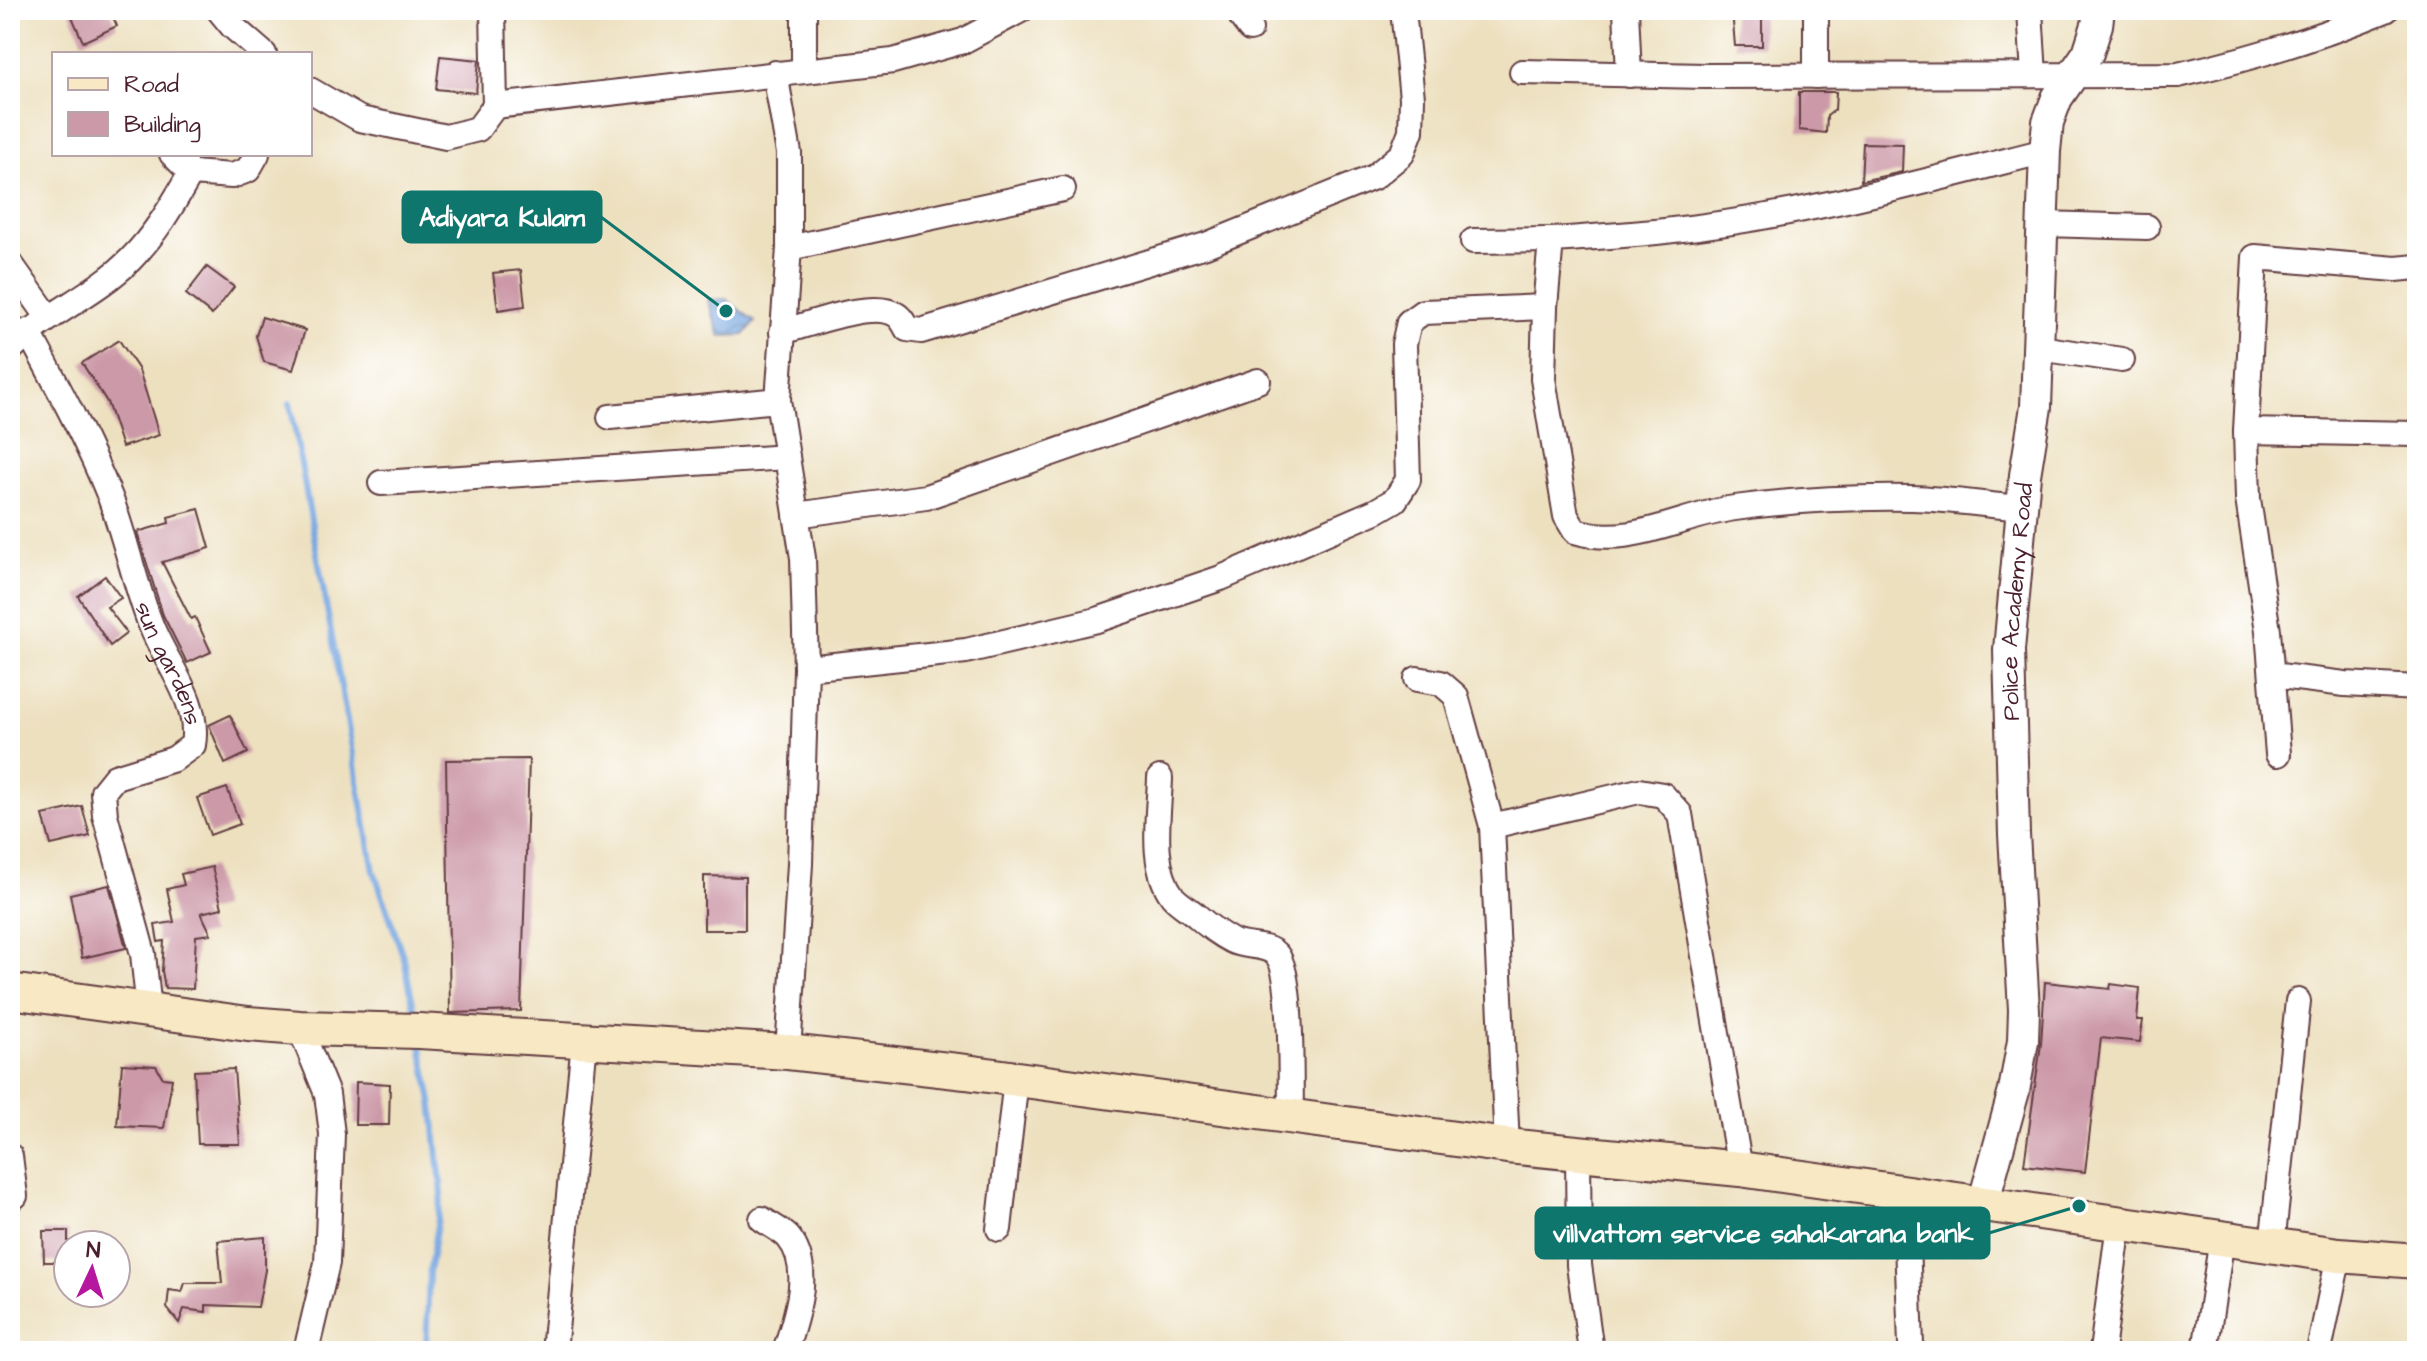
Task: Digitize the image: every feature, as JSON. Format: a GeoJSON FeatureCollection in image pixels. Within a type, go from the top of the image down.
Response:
{"type":"FeatureCollection","features":[{"type":"Feature","properties":{"kind":"main road"},"geometry":{"type":"LineString","coordinates":[[10,991],[300,1028],[419,1031],[788,1052],[1016,1079],[1507,1146],[1740,1169],[2272,1246],[2417,1261]]}},
{"type":"Feature","properties":{"kind":"street"},"geometry":{"type":"LineString","coordinates":[[219,10],[262,52]]}},
{"type":"Feature","properties":{"kind":"street"},"geometry":{"type":"LineString","coordinates":[[312,91],[360,119],[446,137],[478,129],[495,106],[493,10]]}},
{"type":"Feature","properties":{"kind":"street"},"geometry":{"type":"LineString","coordinates":[[804,10],[804,70]]}},
{"type":"Feature","properties":{"kind":"street"},"geometry":{"type":"LineString","coordinates":[[495,106],[893,61],[963,41],[1021,10]]}},
{"type":"Feature","properties":{"kind":"street"},"geometry":{"type":"LineString","coordinates":[[782,332],[860,311],[884,310],[898,315],[907,329],[921,331],[1206,245],[1374,177],[1402,154],[1411,131],[1412,98],[1403,10]]}},
{"type":"Feature","properties":{"kind":"street"},"geometry":{"type":"LineString","coordinates":[[1626,10],[1629,75]]}},
{"type":"Feature","properties":{"kind":"street"},"geometry":{"type":"LineString","coordinates":[[1816,10],[1816,76]]}},
{"type":"Feature","properties":{"kind":"street"},"geometry":{"type":"LineString","coordinates":[[2030,10],[2034,75]]}},
{"type":"Feature","properties":{"kind":"street","name":"Police Academy Road"},"geometry":{"type":"LineString","coordinates":[[1983,1204],[2014,1091],[2023,1041],[2009,650],[2022,508],[2036,407],[2045,151],[2048,122],[2057,98],[2088,53],[2099,10]]}},
{"type":"Feature","properties":{"kind":"street"},"geometry":{"type":"LineString","coordinates":[[1522,72],[1816,76],[2178,75],[2225,65],[2324,36],[2386,10]]}},
{"type":"Feature","properties":{"kind":"street"},"geometry":{"type":"LineString","coordinates":[[775,73],[789,153],[789,248],[778,400],[803,558],[806,668],[800,864],[788,1052]]}},
{"type":"Feature","properties":{"kind":"street"},"geometry":{"type":"LineString","coordinates":[[1473,241],[1551,240],[1675,230],[1794,210],[2045,151]]}},
{"type":"Feature","properties":{"kind":"street"},"geometry":{"type":"LineString","coordinates":[[174,156],[191,173],[232,176],[248,170],[256,156]]}},
{"type":"Feature","properties":{"kind":"street"},"geometry":{"type":"LineString","coordinates":[[10,350],[28,331],[129,261],[164,220],[191,173]]}},
{"type":"Feature","properties":{"kind":"street"},"geometry":{"type":"LineString","coordinates":[[789,248],[1063,189]]}},
{"type":"Feature","properties":{"kind":"street"},"geometry":{"type":"LineString","coordinates":[[2043,224],[2147,227]]}},
{"type":"Feature","properties":{"kind":"street"},"geometry":{"type":"LineString","coordinates":[[1551,240],[1543,379],[1566,516],[1575,531],[1596,538],[1633,535],[1732,508],[1816,502],[1913,498],[2022,508]]}},
{"type":"Feature","properties":{"kind":"street"},"geometry":{"type":"LineString","coordinates":[[2278,754],[2268,631],[2248,499],[2246,431],[2255,257],[2396,269],[2417,267]]}},
{"type":"Feature","properties":{"kind":"street"},"geometry":{"type":"LineString","coordinates":[[10,263],[49,318]]}},
{"type":"Feature","properties":{"kind":"street"},"geometry":{"type":"LineString","coordinates":[[806,668],[966,651],[1097,620],[1221,578],[1376,511],[1395,500],[1408,480],[1404,344],[1409,322],[1423,312],[1545,307]]}},
{"type":"Feature","properties":{"kind":"street","name":"sun gardens"},"geometry":{"type":"LineString","coordinates":[[28,331],[73,415],[110,498],[150,623],[191,709],[196,730],[193,745],[174,759],[115,777],[103,792],[105,815],[143,954],[149,1010]]}},
{"type":"Feature","properties":{"kind":"street"},"geometry":{"type":"LineString","coordinates":[[2039,348],[2122,360]]}},
{"type":"Feature","properties":{"kind":"street"},"geometry":{"type":"LineString","coordinates":[[796,515],[926,497],[1258,381]]}},
{"type":"Feature","properties":{"kind":"street"},"geometry":{"type":"LineString","coordinates":[[610,417],[778,400]]}},
{"type":"Feature","properties":{"kind":"street"},"geometry":{"type":"LineString","coordinates":[[2246,431],[2417,434]]}},
{"type":"Feature","properties":{"kind":"street"},"geometry":{"type":"LineString","coordinates":[[381,483],[787,457]]}},
{"type":"Feature","properties":{"kind":"street"},"geometry":{"type":"LineString","coordinates":[[2272,675],[2345,684],[2417,688]]}},
{"type":"Feature","properties":{"kind":"street"},"geometry":{"type":"LineString","coordinates":[[1417,679],[1441,683],[1456,696],[1492,826],[1507,1146]]}},
{"type":"Feature","properties":{"kind":"street"},"geometry":{"type":"LineString","coordinates":[[1160,778],[1158,844],[1162,875],[1174,897],[1215,931],[1236,943],[1268,949],[1278,956],[1284,970],[1291,1118]]}},
{"type":"Feature","properties":{"kind":"street"},"geometry":{"type":"LineString","coordinates":[[1492,826],[1639,791],[1663,795],[1680,814],[1740,1169]]}},
{"type":"Feature","properties":{"kind":"street"},"geometry":{"type":"LineString","coordinates":[[2272,1246],[2298,1001]]}},
{"type":"Feature","properties":{"kind":"street"},"geometry":{"type":"LineString","coordinates":[[300,1028],[327,1094],[332,1134],[327,1263],[306,1351]]}},
{"type":"Feature","properties":{"kind":"street"},"geometry":{"type":"LineString","coordinates":[[554,1351],[584,1041]]}},
{"type":"Feature","properties":{"kind":"street"},"geometry":{"type":"LineString","coordinates":[[999,1229],[1016,1079]]}},
{"type":"Feature","properties":{"kind":"street"},"geometry":{"type":"LineString","coordinates":[[1578,1154],[1579,1265],[1591,1351]]}},
{"type":"Feature","properties":{"kind":"street"},"geometry":{"type":"LineString","coordinates":[[10,1156],[15,1196]]}},
{"type":"Feature","properties":{"kind":"street"},"geometry":{"type":"LineString","coordinates":[[1905,1193],[1911,1344]]}},
{"type":"Feature","properties":{"kind":"street"},"geometry":{"type":"LineString","coordinates":[[762,1219],[787,1236],[798,1254],[802,1278],[795,1321],[785,1351]]}},
{"type":"Feature","properties":{"kind":"street"},"geometry":{"type":"LineString","coordinates":[[2102,1351],[2119,1224]]}},
{"type":"Feature","properties":{"kind":"street"},"geometry":{"type":"LineString","coordinates":[[2205,1351],[2222,1238]]}},
{"type":"Feature","properties":{"kind":"street"},"geometry":{"type":"LineString","coordinates":[[2319,1351],[2339,1255]]}},
{"type":"Feature","properties":{"kind":"water"},"geometry":{"type":"Polygon","coordinates":[[[726,299],[755,322],[744,335],[720,336],[708,300],[726,299]]]}},
{"type":"Feature","properties":{"kind":"building"},"geometry":{"type":"Polygon","coordinates":[[[69,10],[110,10],[117,26],[83,42],[69,10]]]}},
{"type":"Feature","properties":{"kind":"building"},"geometry":{"type":"Polygon","coordinates":[[[1732,10],[1762,10],[1762,46],[1735,46],[1732,10]]]}},
{"type":"Feature","properties":{"kind":"building"},"geometry":{"type":"Polygon","coordinates":[[[440,56],[479,60],[476,93],[436,89],[440,56]]]}},
{"type":"Feature","properties":{"kind":"building"},"geometry":{"type":"Polygon","coordinates":[[[1799,92],[1836,92],[1835,110],[1827,116],[1826,133],[1799,130],[1799,92]]]}},
{"type":"Feature","properties":{"kind":"building"},"geometry":{"type":"Polygon","coordinates":[[[1863,143],[1903,144],[1902,172],[1861,181],[1863,143]]]}},
{"type":"Feature","properties":{"kind":"building"},"geometry":{"type":"Polygon","coordinates":[[[207,267],[234,287],[212,315],[186,294],[207,267]]]}},
{"type":"Feature","properties":{"kind":"building"},"geometry":{"type":"Polygon","coordinates":[[[521,270],[525,306],[498,310],[493,273],[521,270]]]}},
{"type":"Feature","properties":{"kind":"building"},"geometry":{"type":"Polygon","coordinates":[[[262,317],[305,330],[293,370],[264,362],[256,336],[262,317]]]}},
{"type":"Feature","properties":{"kind":"building"},"geometry":{"type":"Polygon","coordinates":[[[119,340],[139,370],[159,435],[122,447],[107,402],[82,363],[119,340]]]}},
{"type":"Feature","properties":{"kind":"building"},"geometry":{"type":"Polygon","coordinates":[[[199,509],[210,548],[162,562],[191,619],[195,617],[211,652],[187,663],[163,615],[137,532],[169,523],[168,517],[199,509]]]}},
{"type":"Feature","properties":{"kind":"building"},"geometry":{"type":"Polygon","coordinates":[[[105,576],[121,598],[107,607],[127,633],[110,646],[78,596],[105,576]]]}},
{"type":"Feature","properties":{"kind":"building"},"geometry":{"type":"Polygon","coordinates":[[[230,715],[248,753],[225,764],[209,725],[230,715]]]}},
{"type":"Feature","properties":{"kind":"building"},"geometry":{"type":"Polygon","coordinates":[[[529,759],[521,1011],[450,1013],[446,760],[529,759]]]}},
{"type":"Feature","properties":{"kind":"building"},"geometry":{"type":"Polygon","coordinates":[[[227,788],[240,824],[210,835],[197,798],[227,788]]]}},
{"type":"Feature","properties":{"kind":"building"},"geometry":{"type":"Polygon","coordinates":[[[82,806],[90,836],[51,845],[43,815],[82,806]]]}},
{"type":"Feature","properties":{"kind":"building"},"geometry":{"type":"Polygon","coordinates":[[[212,867],[222,908],[201,913],[211,934],[196,936],[193,989],[165,988],[162,971],[164,941],[158,942],[155,925],[174,922],[167,889],[184,885],[181,874],[212,867]]]}},
{"type":"Feature","properties":{"kind":"building"},"geometry":{"type":"Polygon","coordinates":[[[704,876],[745,877],[745,930],[704,930],[704,876]]]}},
{"type":"Feature","properties":{"kind":"building"},"geometry":{"type":"Polygon","coordinates":[[[109,885],[126,948],[82,958],[70,894],[109,885]]]}},
{"type":"Feature","properties":{"kind":"building"},"geometry":{"type":"Polygon","coordinates":[[[2045,982],[2110,989],[2111,984],[2140,988],[2137,1020],[2143,1020],[2140,1042],[2101,1038],[2085,1172],[2024,1165],[2041,1044],[2045,982]]]}},
{"type":"Feature","properties":{"kind":"building"},"geometry":{"type":"Polygon","coordinates":[[[122,1064],[156,1066],[163,1078],[172,1079],[164,1128],[117,1126],[122,1064]]]}},
{"type":"Feature","properties":{"kind":"building"},"geometry":{"type":"Polygon","coordinates":[[[234,1069],[240,1144],[198,1144],[194,1071],[234,1069]]]}},
{"type":"Feature","properties":{"kind":"building"},"geometry":{"type":"Polygon","coordinates":[[[356,1082],[390,1084],[389,1125],[355,1125],[356,1082]]]}},
{"type":"Feature","properties":{"kind":"building"},"geometry":{"type":"Polygon","coordinates":[[[43,1231],[52,1231],[52,1262],[44,1262],[43,1231]]]}},
{"type":"Feature","properties":{"kind":"building"},"geometry":{"type":"Polygon","coordinates":[[[265,1237],[265,1270],[258,1307],[206,1305],[206,1312],[184,1309],[179,1323],[167,1308],[169,1290],[182,1292],[185,1283],[222,1283],[218,1241],[265,1237]]]}},
{"type":"Feature","properties":{"kind":"waterway"},"geometry":{"type":"LineString","coordinates":[[290,403],[374,871],[404,959],[416,1018]]}},
{"type":"Feature","properties":{"kind":"waterway"},"geometry":{"type":"LineString","coordinates":[[420,1041],[432,1101],[442,1194],[429,1273],[426,1351]]}},
{"type":"Feature","properties":{"kind":"place","name":"Adiyara Kulam"},"geometry":{"type":"Point","coordinates":[726,311]}},
{"type":"Feature","properties":{"kind":"place","name":"villvattom service sahakarana bank"},"geometry":{"type":"Point","coordinates":[2079,1206]}}]}
